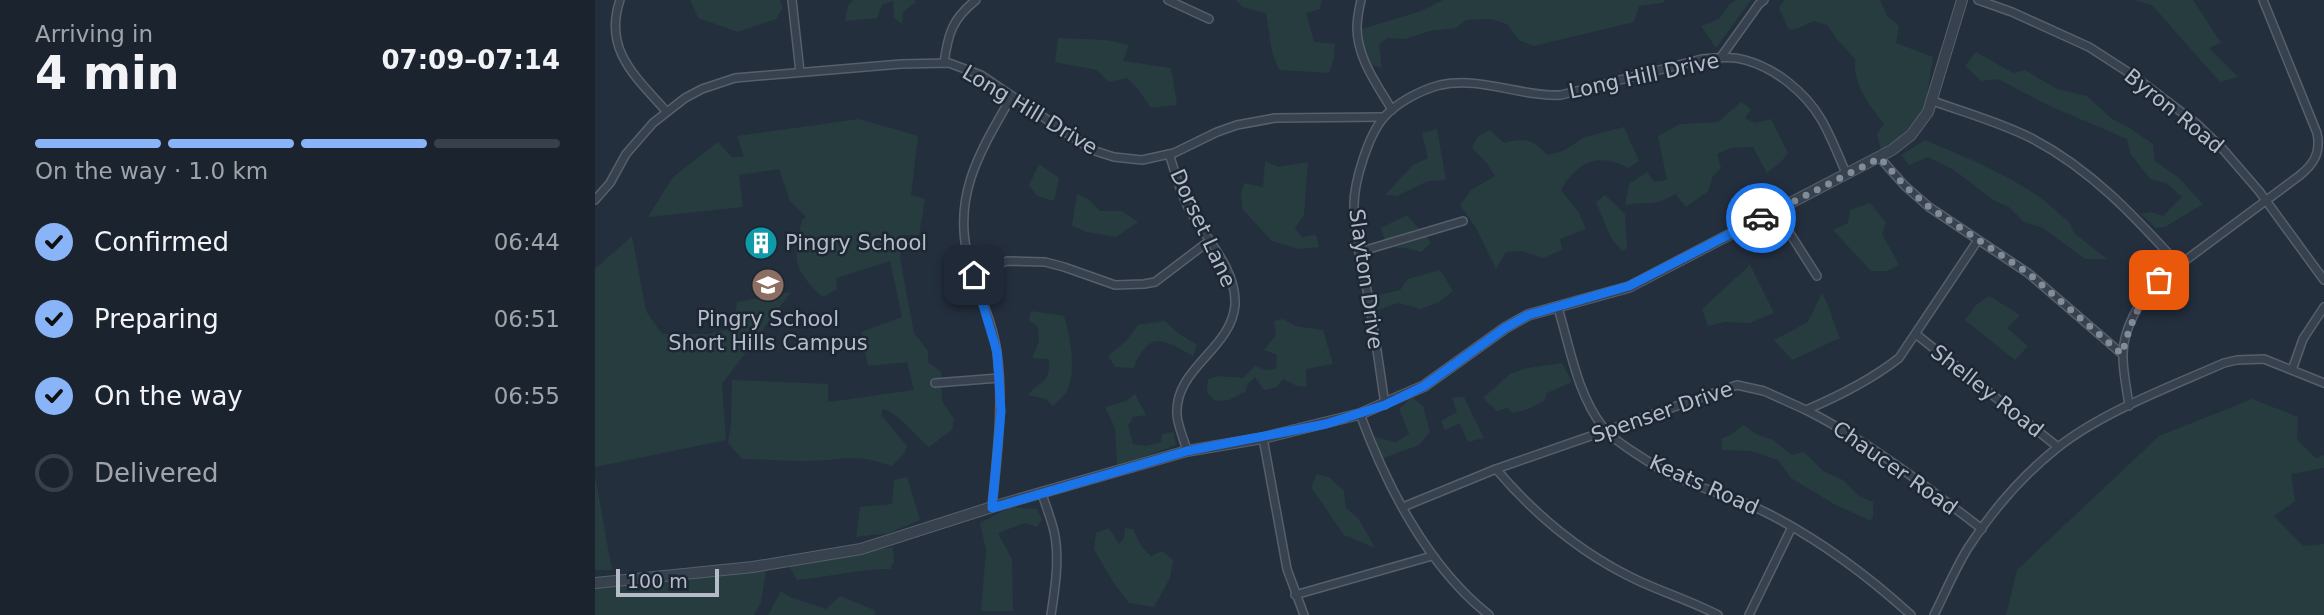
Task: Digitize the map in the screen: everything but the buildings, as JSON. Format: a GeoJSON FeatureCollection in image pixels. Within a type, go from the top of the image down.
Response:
{"type":"FeatureCollection","features":[{"type":"Feature","properties":{"kind":"street"},"geometry":{"type":"LineString","coordinates":[[620,0],[615,27],[622,56],[631,72],[666,111]]}},
{"type":"Feature","properties":{"kind":"street"},"geometry":{"type":"LineString","coordinates":[[792,0],[800,72]]}},
{"type":"Feature","properties":{"kind":"street"},"geometry":{"type":"LineString","coordinates":[[944,63],[948,37],[958,16],[976,0]]}},
{"type":"Feature","properties":{"kind":"street"},"geometry":{"type":"LineString","coordinates":[[1168,0],[1209,19]]}},
{"type":"Feature","properties":{"kind":"street"},"geometry":{"type":"LineString","coordinates":[[1361,0],[1357,29],[1359,45],[1367,67],[1392,110]]}},
{"type":"Feature","properties":{"kind":"street"},"geometry":{"type":"LineString","coordinates":[[1721,57],[1764,0]]}},
{"type":"Feature","properties":{"kind":"street"},"geometry":{"type":"LineString","coordinates":[[595,583],[753,567],[821,557],[890,541],[1187,451],[1263,438],[1360,414],[1385,405],[1424,386],[1505,328],[1528,315],[1629,286],[1880,158],[1910,135],[1928,112],[1962,0]]}},
{"type":"Feature","properties":{"kind":"street","name":"Byron Road"},"geometry":{"type":"LineString","coordinates":[[1977,0],[2012,12],[2089,47],[2134,76],[2197,124],[2221,147],[2266,201],[2324,280]]}},
{"type":"Feature","properties":{"kind":"street"},"geometry":{"type":"LineString","coordinates":[[2129,406],[2122,354],[2135,312],[2146,293],[2159,280],[2310,167],[2316,158],[2319,143],[2263,0]]}},
{"type":"Feature","properties":{"kind":"street","name":"Long Hill Drive"},"geometry":{"type":"LineString","coordinates":[[595,200],[610,183],[626,154],[641,135],[666,111],[685,98],[717,83],[735,78],[800,72],[944,63],[981,75],[1092,150],[1114,157],[1142,160],[1169,154],[1227,129],[1275,118],[1384,117],[1424,90],[1442,85],[1466,83],[1543,96],[1561,95],[1702,59],[1721,57],[1745,60],[1766,67],[1809,102],[1822,120],[1846,173]]}},
{"type":"Feature","properties":{"kind":"street"},"geometry":{"type":"LineString","coordinates":[[992,508],[1001,411],[997,352],[969,261],[963,203],[975,165],[1012,96]]}},
{"type":"Feature","properties":{"kind":"street"},"geometry":{"type":"LineString","coordinates":[[1933,101],[2033,139],[2066,159],[2125,206],[2179,265]]}},
{"type":"Feature","properties":{"kind":"street","name":"Slayton Drive"},"geometry":{"type":"LineString","coordinates":[[1384,117],[1369,146],[1358,177],[1354,206],[1359,252],[1385,405]]}},
{"type":"Feature","properties":{"kind":"street","name":"Dorset Lane"},"geometry":{"type":"LineString","coordinates":[[1169,154],[1187,205],[1224,263],[1235,303],[1226,334],[1183,384],[1178,397],[1178,419],[1187,451]]}},
{"type":"Feature","properties":{"kind":"street"},"geometry":{"type":"LineString","coordinates":[[1880,158],[1917,197],[1943,218],[2028,273],[2122,354]]}},
{"type":"Feature","properties":{"kind":"street"},"geometry":{"type":"LineString","coordinates":[[1775,210],[1817,276]]}},
{"type":"Feature","properties":{"kind":"street"},"geometry":{"type":"LineString","coordinates":[[1359,252],[1463,221]]}},
{"type":"Feature","properties":{"kind":"street"},"geometry":{"type":"LineString","coordinates":[[1806,410],[1882,372],[1899,358],[1917,335],[1978,240]]}},
{"type":"Feature","properties":{"kind":"street"},"geometry":{"type":"LineString","coordinates":[[974,275],[1007,261],[1045,262],[1115,285],[1144,284],[1156,282],[1209,241]]}},
{"type":"Feature","properties":{"kind":"street"},"geometry":{"type":"LineString","coordinates":[[2292,370],[2303,339],[2324,307]]}},
{"type":"Feature","properties":{"kind":"street","name":"Keats Road"},"geometry":{"type":"LineString","coordinates":[[1558,308],[1587,400],[1606,431],[1650,463],[1677,477],[1733,497],[1792,527],[1857,570],[1911,615]]}},
{"type":"Feature","properties":{"kind":"street","name":"Shelley Road"},"geometry":{"type":"LineString","coordinates":[[1917,335],[2058,447]]}},
{"type":"Feature","properties":{"kind":"street"},"geometry":{"type":"LineString","coordinates":[[1934,615],[1968,548],[1982,529],[2014,489],[2058,447],[2129,406],[2224,363],[2264,359],[2324,383]]}},
{"type":"Feature","properties":{"kind":"street"},"geometry":{"type":"LineString","coordinates":[[935,383],[999,378]]}},
{"type":"Feature","properties":{"kind":"street","name":"Spenser Drive"},"geometry":{"type":"LineString","coordinates":[[1403,507],[1496,469],[1737,385],[1764,391],[1806,410]]}},
{"type":"Feature","properties":{"kind":"street","name":"Chaucer Road"},"geometry":{"type":"LineString","coordinates":[[1806,410],[1825,419],[1918,479],[1982,529]]}},
{"type":"Feature","properties":{"kind":"street"},"geometry":{"type":"LineString","coordinates":[[1360,414],[1382,471],[1432,556],[1489,615]]}},
{"type":"Feature","properties":{"kind":"street"},"geometry":{"type":"LineString","coordinates":[[1263,438],[1282,549],[1304,615]]}},
{"type":"Feature","properties":{"kind":"street"},"geometry":{"type":"LineString","coordinates":[[1496,469],[1539,515],[1593,556],[1641,582],[1696,603],[1718,615]]}},
{"type":"Feature","properties":{"kind":"street"},"geometry":{"type":"LineString","coordinates":[[1042,494],[1056,545],[1051,615]]}},
{"type":"Feature","properties":{"kind":"street"},"geometry":{"type":"LineString","coordinates":[[1749,615],[1792,527]]}},
{"type":"Feature","properties":{"kind":"street"},"geometry":{"type":"LineString","coordinates":[[1295,594],[1432,556]]}},
{"type":"Feature","properties":{"kind":"green space"},"geometry":{"type":"Polygon","coordinates":[[[690,0],[780,0],[783,8],[776,19],[738,32],[698,18],[690,0]]]}},
{"type":"Feature","properties":{"kind":"green space"},"geometry":{"type":"Polygon","coordinates":[[[853,0],[915,0],[916,2],[903,12],[902,24],[894,18],[893,1],[882,5],[877,18],[845,21],[848,6],[853,0]]]}},
{"type":"Feature","properties":{"kind":"green space"},"geometry":{"type":"Polygon","coordinates":[[[1236,0],[1322,0],[1320,9],[1306,13],[1314,42],[1335,44],[1329,73],[1279,70],[1272,52],[1266,13],[1242,7],[1236,0]]]}},
{"type":"Feature","properties":{"kind":"green space"},"geometry":{"type":"Polygon","coordinates":[[[1443,0],[1666,0],[1639,6],[1634,22],[1534,46],[1519,40],[1507,24],[1491,19],[1466,20],[1456,28],[1429,31],[1405,39],[1388,38],[1379,44],[1382,68],[1370,64],[1359,30],[1421,11],[1443,0]]]}},
{"type":"Feature","properties":{"kind":"green space"},"geometry":{"type":"Polygon","coordinates":[[[1736,0],[1751,0],[1716,48],[1701,26],[1719,19],[1736,0]]]}},
{"type":"Feature","properties":{"kind":"green space"},"geometry":{"type":"Polygon","coordinates":[[[1784,0],[1880,0],[1887,16],[1899,26],[1896,43],[1933,57],[1925,109],[1901,136],[1881,150],[1877,134],[1884,124],[1859,86],[1855,59],[1827,25],[1814,21],[1794,30],[1788,28],[1779,8],[1784,0]]]}},
{"type":"Feature","properties":{"kind":"green space"},"geometry":{"type":"Polygon","coordinates":[[[2134,0],[2193,0],[2221,43],[2209,48],[2238,77],[2220,82],[2152,5],[2134,0]]]}},
{"type":"Feature","properties":{"kind":"green space"},"geometry":{"type":"Polygon","coordinates":[[[1058,38],[1106,40],[1129,45],[1123,61],[1171,68],[1177,105],[1151,108],[1127,78],[1109,82],[1097,70],[1055,62],[1058,38]]]}},
{"type":"Feature","properties":{"kind":"green space"},"geometry":{"type":"Polygon","coordinates":[[[1976,52],[2013,73],[2025,70],[2057,89],[2087,96],[2112,119],[2153,144],[2155,161],[2179,178],[2203,204],[2165,227],[2156,228],[2141,214],[2151,212],[2163,216],[2182,197],[2166,183],[2150,179],[2130,153],[2127,139],[2052,107],[1998,79],[1981,81],[1965,66],[1976,52]]]}},
{"type":"Feature","properties":{"kind":"green space"},"geometry":{"type":"Polygon","coordinates":[[[1741,102],[1751,109],[1745,118],[1755,123],[1771,119],[1788,153],[1781,162],[1767,173],[1753,147],[1731,148],[1717,154],[1721,168],[1713,176],[1708,191],[1686,207],[1675,194],[1656,202],[1625,205],[1629,184],[1647,172],[1654,182],[1667,180],[1658,136],[1680,124],[1718,122],[1741,102]]]}},
{"type":"Feature","properties":{"kind":"green space"},"geometry":{"type":"Polygon","coordinates":[[[859,119],[918,136],[911,195],[925,199],[919,235],[904,235],[900,258],[914,333],[928,351],[928,362],[941,372],[942,401],[954,419],[952,430],[929,447],[902,421],[883,409],[881,415],[907,446],[904,454],[892,466],[859,458],[807,461],[742,459],[728,443],[732,380],[828,384],[828,402],[914,390],[907,362],[868,366],[861,332],[902,317],[890,261],[836,278],[837,289],[823,297],[805,279],[797,263],[799,233],[802,220],[806,217],[790,201],[779,169],[739,175],[743,207],[648,217],[673,177],[718,142],[732,157],[744,157],[737,136],[859,119]]]}},
{"type":"Feature","properties":{"kind":"green space"},"geometry":{"type":"Polygon","coordinates":[[[1624,127],[1639,161],[1628,168],[1607,161],[1589,162],[1567,180],[1561,190],[1579,213],[1586,229],[1560,239],[1562,250],[1543,258],[1522,251],[1506,252],[1496,269],[1476,228],[1460,205],[1471,190],[1495,176],[1472,148],[1477,137],[1490,130],[1504,143],[1528,141],[1547,155],[1563,151],[1585,137],[1624,127]]]}},
{"type":"Feature","properties":{"kind":"green space"},"geometry":{"type":"Polygon","coordinates":[[[1437,129],[1446,180],[1428,181],[1397,196],[1385,195],[1413,165],[1428,158],[1422,133],[1437,129]]]}},
{"type":"Feature","properties":{"kind":"green space"},"geometry":{"type":"Polygon","coordinates":[[[1925,140],[1981,164],[2040,197],[2070,223],[2074,233],[2107,259],[2085,259],[2043,228],[2024,222],[2009,207],[1993,200],[1954,170],[1928,157],[1909,165],[1901,155],[1925,140]]]}},
{"type":"Feature","properties":{"kind":"green space"},"geometry":{"type":"Polygon","coordinates":[[[1265,161],[1278,167],[1308,162],[1304,215],[1295,228],[1302,237],[1316,235],[1319,247],[1299,249],[1272,241],[1243,210],[1241,195],[1244,183],[1263,187],[1265,161]]]}},
{"type":"Feature","properties":{"kind":"green space"},"geometry":{"type":"Polygon","coordinates":[[[1039,164],[1059,178],[1054,201],[1037,196],[1029,185],[1039,164]]]}},
{"type":"Feature","properties":{"kind":"green space"},"geometry":{"type":"Polygon","coordinates":[[[1077,194],[1088,199],[1100,211],[1122,211],[1138,222],[1116,237],[1087,232],[1072,226],[1077,194]]]}},
{"type":"Feature","properties":{"kind":"green space"},"geometry":{"type":"Polygon","coordinates":[[[1605,195],[1625,214],[1627,248],[1622,251],[1611,238],[1596,202],[1605,195]]]}},
{"type":"Feature","properties":{"kind":"green space"},"geometry":{"type":"Polygon","coordinates":[[[1870,203],[1886,223],[1882,234],[1899,265],[1887,271],[1871,271],[1833,230],[1848,223],[1850,210],[1870,203]]]}},
{"type":"Feature","properties":{"kind":"green space"},"geometry":{"type":"Polygon","coordinates":[[[1407,215],[1431,242],[1421,252],[1387,247],[1381,228],[1407,215]]]}},
{"type":"Feature","properties":{"kind":"green space"},"geometry":{"type":"Polygon","coordinates":[[[632,236],[646,311],[662,334],[709,334],[733,328],[737,302],[791,292],[722,384],[726,440],[595,467],[595,269],[632,236]]]}},
{"type":"Feature","properties":{"kind":"green space"},"geometry":{"type":"Polygon","coordinates":[[[1750,265],[1774,313],[1749,323],[1725,322],[1708,326],[1702,309],[1750,265]]]}},
{"type":"Feature","properties":{"kind":"green space"},"geometry":{"type":"Polygon","coordinates":[[[1440,270],[1453,291],[1439,302],[1421,309],[1398,303],[1375,311],[1375,296],[1400,290],[1408,279],[1440,270]]]}},
{"type":"Feature","properties":{"kind":"green space"},"geometry":{"type":"Polygon","coordinates":[[[1822,293],[1840,338],[1792,360],[1774,340],[1808,322],[1822,293]]]}},
{"type":"Feature","properties":{"kind":"green space"},"geometry":{"type":"Polygon","coordinates":[[[1989,296],[2020,315],[2007,328],[2028,346],[2015,360],[1965,320],[1976,305],[1989,296]]]}},
{"type":"Feature","properties":{"kind":"green space"},"geometry":{"type":"Polygon","coordinates":[[[1031,311],[1064,316],[1066,324],[1072,356],[1071,377],[1065,394],[1053,406],[1046,399],[1028,395],[1044,381],[1049,368],[1049,359],[1032,358],[1039,342],[1038,327],[1029,320],[1031,311]]]}},
{"type":"Feature","properties":{"kind":"green space"},"geometry":{"type":"Polygon","coordinates":[[[1283,319],[1295,326],[1323,330],[1333,364],[1306,369],[1306,387],[1283,379],[1277,387],[1264,390],[1255,377],[1245,392],[1229,400],[1215,401],[1207,392],[1208,379],[1220,376],[1243,378],[1255,366],[1266,370],[1276,369],[1277,355],[1264,350],[1276,335],[1274,321],[1283,319]]]}},
{"type":"Feature","properties":{"kind":"green space"},"geometry":{"type":"Polygon","coordinates":[[[1165,321],[1197,345],[1193,356],[1166,342],[1158,341],[1145,347],[1134,368],[1115,367],[1108,356],[1127,340],[1138,325],[1165,321]]]}},
{"type":"Feature","properties":{"kind":"green space"},"geometry":{"type":"Polygon","coordinates":[[[1562,363],[1572,382],[1547,393],[1544,401],[1528,409],[1513,413],[1507,408],[1497,411],[1483,398],[1510,374],[1527,368],[1562,363]]]}},
{"type":"Feature","properties":{"kind":"green space"},"geometry":{"type":"Polygon","coordinates":[[[1135,394],[1146,415],[1133,417],[1128,426],[1133,444],[1146,446],[1161,442],[1162,434],[1174,432],[1176,445],[1117,467],[1115,428],[1105,407],[1126,401],[1135,394]]]}},
{"type":"Feature","properties":{"kind":"green space"},"geometry":{"type":"Polygon","coordinates":[[[1412,397],[1423,406],[1430,432],[1419,445],[1381,459],[1371,436],[1396,442],[1409,434],[1399,409],[1412,397]]]}},
{"type":"Feature","properties":{"kind":"green space"},"geometry":{"type":"Polygon","coordinates":[[[1464,397],[1484,438],[1468,442],[1460,423],[1445,430],[1441,421],[1457,412],[1452,398],[1464,397]]]}},
{"type":"Feature","properties":{"kind":"green space"},"geometry":{"type":"Polygon","coordinates":[[[2252,399],[2298,417],[2297,440],[2316,458],[2324,455],[2324,468],[2291,474],[2295,501],[2274,516],[2303,546],[2324,544],[2324,615],[2006,615],[2017,570],[2159,436],[2252,399]]]}},
{"type":"Feature","properties":{"kind":"green space"},"geometry":{"type":"Polygon","coordinates":[[[1743,425],[1756,434],[1773,440],[1792,455],[1804,452],[1823,471],[1843,480],[1859,496],[1873,502],[1871,521],[1834,504],[1791,478],[1778,460],[1751,451],[1722,450],[1721,439],[1743,425]]]}},
{"type":"Feature","properties":{"kind":"green space"},"geometry":{"type":"Polygon","coordinates":[[[1317,474],[1330,478],[1344,491],[1346,508],[1358,518],[1375,548],[1344,535],[1311,487],[1317,474]]]}},
{"type":"Feature","properties":{"kind":"green space"},"geometry":{"type":"Polygon","coordinates":[[[595,476],[612,570],[595,570],[595,476]]]}},
{"type":"Feature","properties":{"kind":"green space"},"geometry":{"type":"Polygon","coordinates":[[[907,477],[920,520],[889,533],[856,537],[860,507],[892,504],[894,480],[907,477]]]}},
{"type":"Feature","properties":{"kind":"green space"},"geometry":{"type":"Polygon","coordinates":[[[1011,507],[1037,509],[1042,520],[1037,527],[1025,523],[998,533],[1012,559],[1013,611],[981,611],[986,550],[980,523],[1011,507]]]}},
{"type":"Feature","properties":{"kind":"green space"},"geometry":{"type":"Polygon","coordinates":[[[1109,528],[1119,544],[1124,538],[1125,528],[1133,529],[1141,546],[1151,556],[1162,551],[1173,560],[1170,578],[1154,607],[1129,603],[1094,549],[1096,533],[1109,528]]]}},
{"type":"Feature","properties":{"kind":"green space"},"geometry":{"type":"Polygon","coordinates":[[[893,547],[894,562],[890,569],[797,580],[789,566],[893,547]]]}},
{"type":"Feature","properties":{"kind":"green space"},"geometry":{"type":"Polygon","coordinates":[[[766,571],[761,602],[754,615],[595,615],[595,588],[766,571]]]}},
{"type":"Feature","properties":{"kind":"green space"},"geometry":{"type":"Polygon","coordinates":[[[781,591],[790,597],[826,609],[840,596],[874,610],[875,615],[768,615],[781,591]]]}},
{"type":"Feature","properties":{"kind":"way so far"},"geometry":{"type":"LineString","coordinates":[[1761,218],[1880,158],[1905,186],[1929,207],[2028,273],[2122,354],[2135,312],[2146,293],[2159,280]]}},
{"type":"Feature","properties":{"kind":"place","name":"Pingry School"},"geometry":{"type":"Point","coordinates":[761,243]}},
{"type":"Feature","properties":{"kind":"place","name":"Pingry School Short Hills Campus"},"geometry":{"type":"Point","coordinates":[768,285]}},
{"type":"Feature","properties":{"kind":"route"},"geometry":{"type":"LineString","coordinates":[[974,275],[997,352],[1001,411],[992,508],[1187,451],[1326,424],[1385,405],[1424,386],[1505,328],[1528,315],[1629,286],[1761,218]]}}]}
